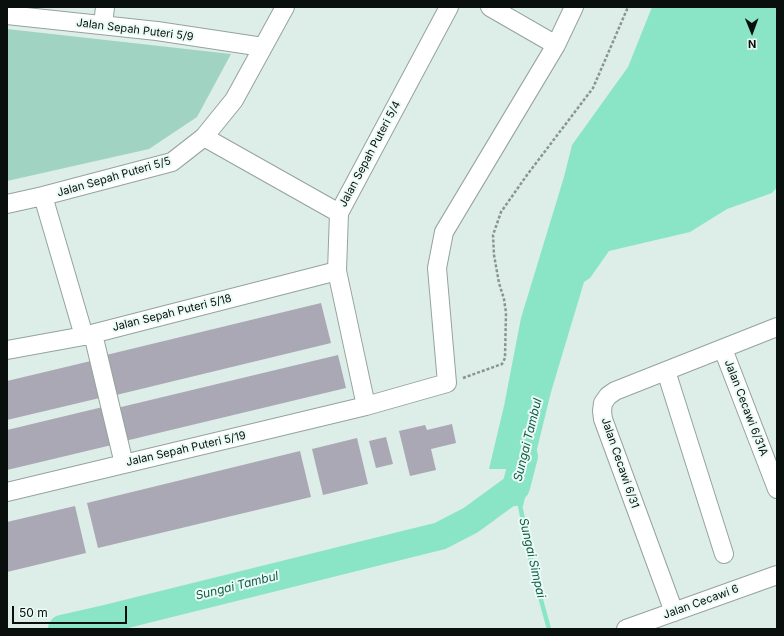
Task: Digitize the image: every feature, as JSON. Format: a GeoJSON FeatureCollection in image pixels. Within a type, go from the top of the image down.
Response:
{"type":"FeatureCollection","features":[{"type":"Feature","properties":{"kind":"street"},"geometry":{"type":"LineString","coordinates":[[103,25],[105,7]]}},
{"type":"Feature","properties":{"kind":"street","name":"Jalan Sepah Puteri 5/5"},"geometry":{"type":"LineString","coordinates":[[7,204],[44,196],[172,162],[204,137],[234,100],[285,7]]}},
{"type":"Feature","properties":{"kind":"street","name":"Jalan Sepah Puteri 5/4"},"geometry":{"type":"LineString","coordinates":[[366,406],[337,271],[339,213],[449,7]]}},
{"type":"Feature","properties":{"kind":"street"},"geometry":{"type":"LineString","coordinates":[[490,7],[556,45]]}},
{"type":"Feature","properties":{"kind":"street"},"geometry":{"type":"LineString","coordinates":[[447,383],[437,268],[444,232],[556,45],[574,7]]}},
{"type":"Feature","properties":{"kind":"street","name":"Jalan Sepah Puteri 5/9"},"geometry":{"type":"LineString","coordinates":[[7,15],[157,31],[263,47]]}},
{"type":"Feature","properties":{"kind":"street"},"geometry":{"type":"LineString","coordinates":[[204,137],[339,213]]}},
{"type":"Feature","properties":{"kind":"street"},"geometry":{"type":"LineString","coordinates":[[44,196],[88,335],[124,464]]}},
{"type":"Feature","properties":{"kind":"street","name":"Jalan Sepah Puteri 5/18"},"geometry":{"type":"LineString","coordinates":[[7,350],[88,335],[337,271]]}},
{"type":"Feature","properties":{"kind":"street","name":"Jalan Cecawi 6/31"},"geometry":{"type":"LineString","coordinates":[[674,612],[603,419],[603,403],[608,396],[615,391],[777,327]]}},
{"type":"Feature","properties":{"kind":"street","name":"Jalan Cecawi 6/31A"},"geometry":{"type":"LineString","coordinates":[[723,349],[777,489]]}},
{"type":"Feature","properties":{"kind":"street"},"geometry":{"type":"LineString","coordinates":[[666,371],[724,554]]}},
{"type":"Feature","properties":{"kind":"street","name":"Jalan Sepah Puteri 5/19"},"geometry":{"type":"LineString","coordinates":[[7,492],[366,406],[447,383]]}},
{"type":"Feature","properties":{"kind":"street","name":"Jalan Cecawi 6"},"geometry":{"type":"LineString","coordinates":[[626,629],[777,575]]}},
{"type":"Feature","properties":{"kind":"path"},"geometry":{"type":"LineString","coordinates":[[447,383],[502,364],[506,358],[506,313],[494,255],[493,235],[495,229],[501,212],[527,174],[593,88],[628,7]]}},
{"type":"Feature","properties":{"kind":"shaded area"},"geometry":{"type":"Polygon","coordinates":[[[7,29],[231,54],[197,117],[149,149],[7,181],[7,29]]]}},
{"type":"Feature","properties":{"kind":"water"},"geometry":{"type":"Polygon","coordinates":[[[652,7],[777,7],[777,187],[772,193],[727,209],[690,232],[609,251],[590,278],[584,282],[551,392],[523,506],[511,506],[511,469],[489,469],[504,406],[521,318],[564,177],[572,145],[628,67],[652,7]]]}},
{"type":"Feature","properties":{"kind":"building"},"geometry":{"type":"Polygon","coordinates":[[[321,303],[331,343],[112,396],[102,356],[321,303]]]}},
{"type":"Feature","properties":{"kind":"building"},"geometry":{"type":"Polygon","coordinates":[[[338,355],[346,388],[125,441],[117,408],[338,355]]]}},
{"type":"Feature","properties":{"kind":"building"},"geometry":{"type":"Polygon","coordinates":[[[95,360],[104,397],[7,420],[7,381],[95,360]]]}},
{"type":"Feature","properties":{"kind":"building"},"geometry":{"type":"Polygon","coordinates":[[[107,406],[116,444],[7,470],[7,430],[107,406]]]}},
{"type":"Feature","properties":{"kind":"building"},"geometry":{"type":"Polygon","coordinates":[[[452,424],[456,443],[431,449],[436,470],[410,476],[399,431],[425,425],[427,430],[452,424]]]}},
{"type":"Feature","properties":{"kind":"building"},"geometry":{"type":"Polygon","coordinates":[[[386,437],[393,464],[376,468],[369,441],[386,437]]]}},
{"type":"Feature","properties":{"kind":"building"},"geometry":{"type":"Polygon","coordinates":[[[357,438],[368,484],[323,495],[312,449],[357,438]]]}},
{"type":"Feature","properties":{"kind":"building"},"geometry":{"type":"Polygon","coordinates":[[[300,451],[311,497],[98,548],[87,503],[300,451]]]}},
{"type":"Feature","properties":{"kind":"building"},"geometry":{"type":"Polygon","coordinates":[[[75,506],[86,553],[7,572],[7,522],[75,506]]]}},
{"type":"Feature","properties":{"kind":"waterway","name":"Sungai Tambul"},"geometry":{"type":"LineString","coordinates":[[62,629],[440,536],[471,520],[516,487],[524,456]]}},
{"type":"Feature","properties":{"kind":"waterway","name":"Sungai Simpai"},"geometry":{"type":"LineString","coordinates":[[519,500],[533,571],[549,629]]}}]}
